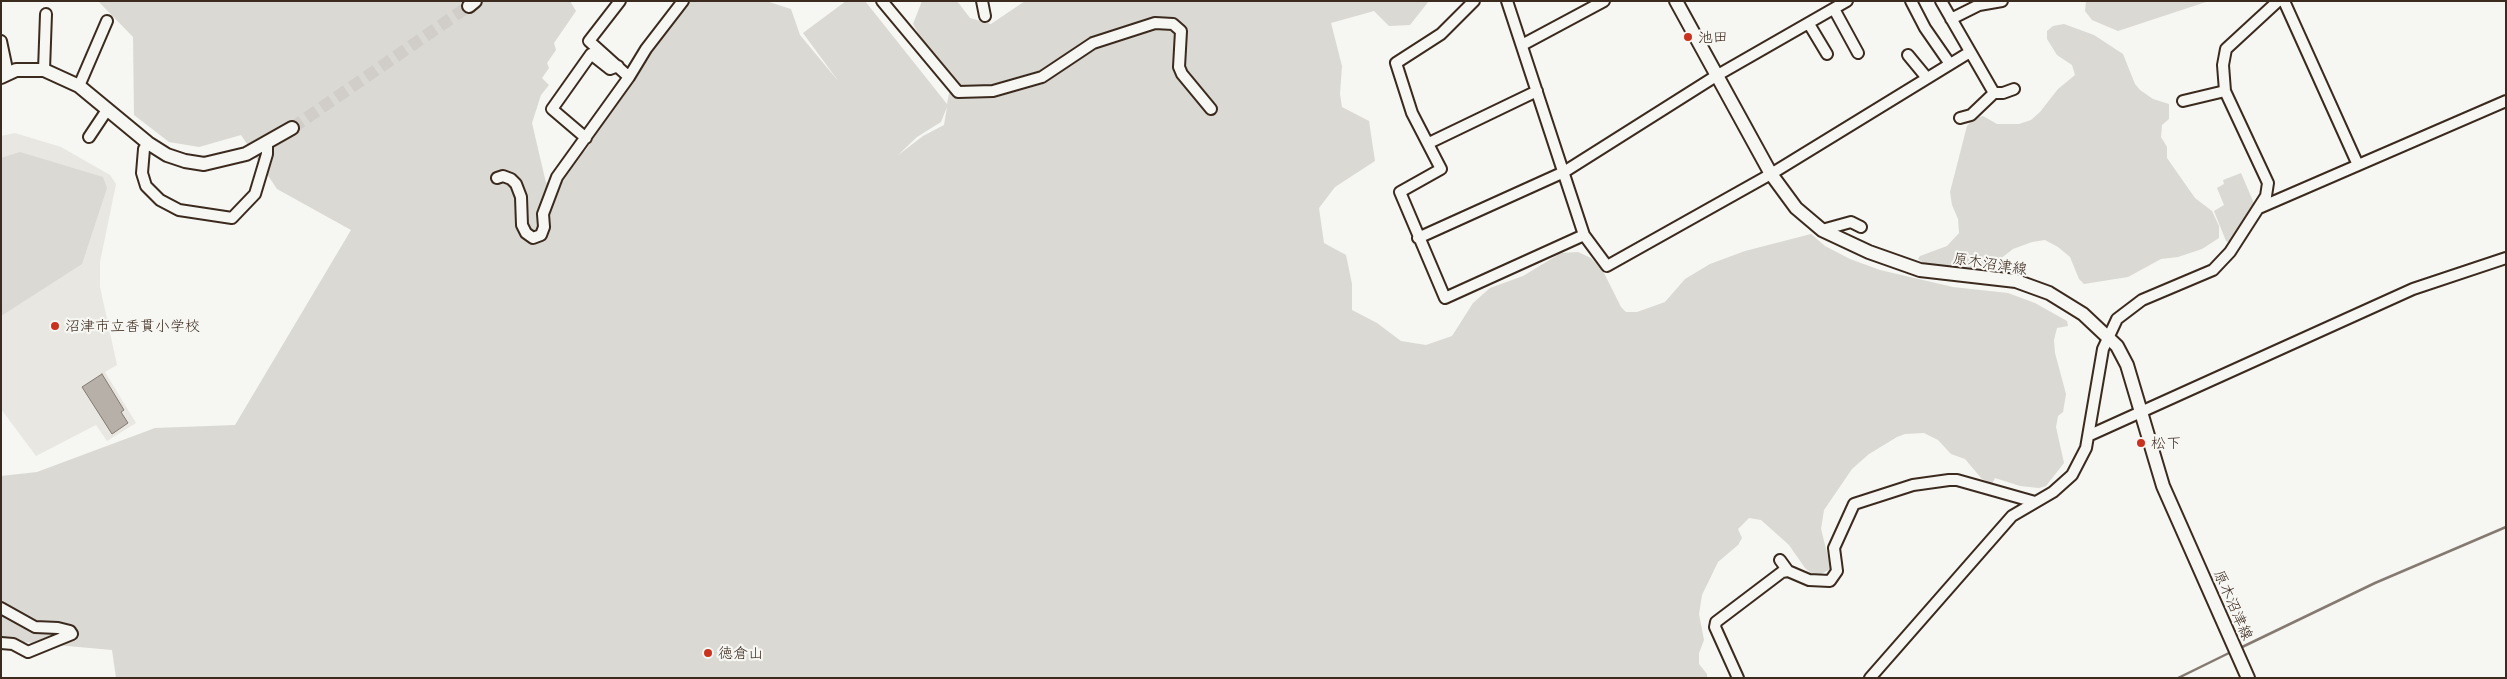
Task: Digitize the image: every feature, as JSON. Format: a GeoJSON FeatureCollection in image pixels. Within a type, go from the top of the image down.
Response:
{"type":"FeatureCollection","features":[{"type":"Feature","properties":{"kind":"main road","name":"原木沼津線"},"geometry":{"type":"LineString","coordinates":[[1676,1],[1771,174],[1796,208],[1822,230],[1869,252],[1920,270],[2016,281],[2049,293],[2083,314],[2117,346],[2126,366],[2163,486],[2248,678]]}},
{"type":"Feature","properties":{"kind":"main road"},"geometry":{"type":"LineString","coordinates":[[5,76],[16,70],[44,70],[79,86],[148,143],[167,155],[204,164],[246,154],[292,128]]}},
{"type":"Feature","properties":{"kind":"street"},"geometry":{"type":"LineString","coordinates":[[620,1],[589,41],[629,77]]}},
{"type":"Feature","properties":{"kind":"street"},"geometry":{"type":"LineString","coordinates":[[498,178],[503,176],[511,179],[516,184],[521,197],[522,225],[526,233],[533,238],[541,235],[544,227],[543,214],[557,177],[629,77],[646,49],[683,1]]}},
{"type":"Feature","properties":{"kind":"street"},"geometry":{"type":"LineString","coordinates":[[882,1],[958,92],[993,91],[1042,77],[1093,43],[1155,23],[1173,24],[1181,31],[1179,67],[1182,74],[1211,109]]}},
{"type":"Feature","properties":{"kind":"street"},"geometry":{"type":"LineString","coordinates":[[982,1],[985,16]]}},
{"type":"Feature","properties":{"kind":"street"},"geometry":{"type":"LineString","coordinates":[[1474,1],[1441,34],[1396,63],[1412,113],[1441,169],[1400,192],[1418,238],[1446,298],[1584,235]]}},
{"type":"Feature","properties":{"kind":"street"},"geometry":{"type":"LineString","coordinates":[[1507,1],[1584,235],[1607,266],[1771,174],[1970,52]]}},
{"type":"Feature","properties":{"kind":"street"},"geometry":{"type":"LineString","coordinates":[[1522,45],[1604,1]]}},
{"type":"Feature","properties":{"kind":"street"},"geometry":{"type":"LineString","coordinates":[[1418,238],[1564,172],[1716,76],[1846,1]]}},
{"type":"Feature","properties":{"kind":"street"},"geometry":{"type":"LineString","coordinates":[[1911,1],[1925,28],[1950,64]]}},
{"type":"Feature","properties":{"kind":"street"},"geometry":{"type":"LineString","coordinates":[[1941,1],[1994,93]]}},
{"type":"Feature","properties":{"kind":"street"},"geometry":{"type":"LineString","coordinates":[[1951,19],[1979,6],[2002,1]]}},
{"type":"Feature","properties":{"kind":"street"},"geometry":{"type":"LineString","coordinates":[[1870,678],[2012,516],[2062,486],[2072,475],[2084,455],[2090,435],[2103,349],[2117,319],[2142,300],[2213,270],[2230,252],[2259,208],[2269,188],[2268,183],[2225,91],[2223,64],[2226,49],[2278,1]]}},
{"type":"Feature","properties":{"kind":"street"},"geometry":{"type":"LineString","coordinates":[[2284,1],[2358,165]]}},
{"type":"Feature","properties":{"kind":"street"},"geometry":{"type":"LineString","coordinates":[[1834,9],[1858,53]]}},
{"type":"Feature","properties":{"kind":"street"},"geometry":{"type":"LineString","coordinates":[[44,70],[46,14]]}},
{"type":"Feature","properties":{"kind":"street"},"geometry":{"type":"LineString","coordinates":[[79,86],[107,20]]}},
{"type":"Feature","properties":{"kind":"street"},"geometry":{"type":"LineString","coordinates":[[1809,24],[1827,54]]}},
{"type":"Feature","properties":{"kind":"street"},"geometry":{"type":"LineString","coordinates":[[1,41],[5,76]]}},
{"type":"Feature","properties":{"kind":"street"},"geometry":{"type":"LineString","coordinates":[[586,138],[552,109],[591,54],[610,69],[618,66]]}},
{"type":"Feature","properties":{"kind":"street"},"geometry":{"type":"LineString","coordinates":[[1908,54],[1927,78]]}},
{"type":"Feature","properties":{"kind":"street"},"geometry":{"type":"LineString","coordinates":[[1960,118],[1971,115],[1994,93],[2014,90]]}},
{"type":"Feature","properties":{"kind":"street"},"geometry":{"type":"LineString","coordinates":[[1429,143],[1536,91]]}},
{"type":"Feature","properties":{"kind":"street"},"geometry":{"type":"LineString","coordinates":[[2183,101],[2225,91]]}},
{"type":"Feature","properties":{"kind":"street"},"geometry":{"type":"LineString","coordinates":[[2259,208],[2506,101]]}},
{"type":"Feature","properties":{"kind":"street"},"geometry":{"type":"LineString","coordinates":[[90,137],[107,110]]}},
{"type":"Feature","properties":{"kind":"street"},"geometry":{"type":"LineString","coordinates":[[148,143],[144,149],[142,173],[146,186],[160,200],[179,210],[232,218],[255,194],[268,154],[267,143]]}},
{"type":"Feature","properties":{"kind":"street"},"geometry":{"type":"LineString","coordinates":[[1822,230],[1851,222],[1861,226]]}},
{"type":"Feature","properties":{"kind":"street"},"geometry":{"type":"LineString","coordinates":[[2090,435],[2414,288],[2506,258]]}},
{"type":"Feature","properties":{"kind":"street"},"geometry":{"type":"LineString","coordinates":[[1780,560],[1788,571],[1809,580],[1830,582],[1837,571],[1834,548],[1854,504],[1913,485],[1957,480],[2036,502]]}},
{"type":"Feature","properties":{"kind":"street"},"geometry":{"type":"LineString","coordinates":[[1738,678],[1716,624],[1739,604],[1788,571]]}},
{"type":"Feature","properties":{"kind":"street"},"geometry":{"type":"LineString","coordinates":[[1756,577],[1764,586]]}},
{"type":"Feature","properties":{"kind":"street"},"geometry":{"type":"LineString","coordinates":[[1731,596],[1739,604]]}},
{"type":"Feature","properties":{"kind":"street"},"geometry":{"type":"LineString","coordinates":[[1,608],[35,627],[58,628],[70,631],[72,634],[28,652],[13,644],[1,643]]}},
{"type":"Feature","properties":{"kind":"shaded area"},"geometry":{"type":"Polygon","coordinates":[[[98,1],[469,1],[470,10],[482,1],[570,1],[576,11],[554,43],[556,50],[547,63],[549,68],[542,78],[549,85],[541,95],[532,123],[546,183],[586,150],[655,40],[688,1],[766,1],[791,9],[800,35],[839,82],[803,33],[846,1],[865,1],[947,104],[950,88],[913,24],[922,1],[957,1],[970,18],[991,24],[1025,1],[1429,1],[1410,25],[1389,26],[1374,11],[1331,23],[1342,66],[1340,94],[1342,107],[1369,121],[1375,161],[1335,187],[1319,208],[1324,243],[1346,255],[1352,284],[1352,310],[1377,323],[1401,341],[1426,345],[1452,336],[1473,303],[1490,288],[1523,276],[1561,253],[1578,252],[1591,258],[1604,273],[1621,307],[1626,312],[1637,312],[1665,302],[1685,279],[1710,264],[1745,251],[1811,234],[1825,246],[1850,259],[1880,270],[1953,287],[2008,293],[2035,303],[2067,321],[2068,326],[2057,328],[2054,340],[2055,353],[2066,394],[2063,412],[2058,416],[2056,427],[2064,463],[2046,486],[2039,488],[2020,486],[1995,478],[1992,484],[1982,479],[1965,459],[1951,454],[1938,440],[1924,433],[1905,434],[1897,437],[1869,454],[1852,469],[1824,510],[1821,529],[1831,569],[1819,575],[1812,574],[1805,568],[1789,545],[1761,520],[1749,518],[1738,529],[1742,538],[1738,545],[1718,562],[1702,595],[1699,614],[1704,640],[1699,653],[1699,664],[1707,674],[1707,678],[116,678],[112,650],[1,640],[1,476],[37,472],[155,428],[235,425],[351,230],[277,189],[241,135],[199,147],[169,142],[134,115],[133,37],[98,1]],[[947,107],[941,122],[917,137],[897,156],[923,136],[944,125],[947,107]]]}},
{"type":"Feature","properties":{"kind":"shaded area"},"geometry":{"type":"Polygon","coordinates":[[[2086,1],[2209,1],[2118,31],[2092,20],[2085,11],[2086,1]]]}},
{"type":"Feature","properties":{"kind":"shaded area"},"geometry":{"type":"Polygon","coordinates":[[[2064,24],[2094,35],[2123,54],[2135,84],[2140,90],[2153,99],[2169,104],[2169,119],[2162,125],[2161,137],[2167,147],[2167,158],[2195,198],[2212,211],[2219,226],[2219,238],[2202,249],[2178,257],[2161,259],[2128,277],[2084,284],[2079,279],[2070,257],[2058,247],[2045,240],[2032,242],[2013,249],[1995,263],[1971,268],[1942,267],[1922,262],[1918,259],[1920,256],[1947,246],[1959,233],[1958,219],[1952,205],[1950,192],[1967,126],[1973,119],[1983,116],[1997,124],[2019,124],[2031,120],[2040,112],[2058,89],[2075,75],[2072,65],[2057,55],[2047,39],[2047,31],[2053,26],[2064,24]]]}},
{"type":"Feature","properties":{"kind":"shaded area","name":"沼津市立香貫小学校"},"geometry":{"type":"Polygon","coordinates":[[[15,133],[61,147],[110,175],[116,184],[100,262],[100,287],[117,365],[105,372],[136,423],[107,441],[96,425],[36,456],[1,409],[1,136],[15,133]]]}},
{"type":"Feature","properties":{"kind":"shaded area"},"geometry":{"type":"Polygon","coordinates":[[[20,152],[103,177],[107,188],[82,264],[1,316],[1,158],[20,152]]]}},
{"type":"Feature","properties":{"kind":"shaded area"},"geometry":{"type":"Polygon","coordinates":[[[2241,173],[2256,208],[2233,244],[2226,241],[2214,211],[2224,205],[2217,188],[2224,184],[2223,180],[2241,173]]]}},
{"type":"Feature","properties":{"kind":"shaded area"},"geometry":{"type":"Polygon","coordinates":[[[102,374],[124,410],[121,412],[128,423],[112,434],[82,387],[102,374]]]}},
{"type":"Feature","properties":{"kind":"waterway"},"geometry":{"type":"LineString","coordinates":[[2238,649],[2375,583],[2506,527]]}},
{"type":"Feature","properties":{"kind":"waterway"},"geometry":{"type":"LineString","coordinates":[[2178,678],[2231,652]]}},
{"type":"Feature","properties":{"kind":"tunnel"},"geometry":{"type":"LineString","coordinates":[[292,128],[469,6]]}},
{"type":"Feature","properties":{"kind":"place","name":"池田"},"geometry":{"type":"Point","coordinates":[1688,37]}},
{"type":"Feature","properties":{"kind":"place","name":"沼津市立香貫小学校"},"geometry":{"type":"Point","coordinates":[55,326]}},
{"type":"Feature","properties":{"kind":"place","name":"松下"},"geometry":{"type":"Point","coordinates":[2141,443]}},
{"type":"Feature","properties":{"kind":"place","name":"徳倉山"},"geometry":{"type":"Point","coordinates":[708,653]}}]}
